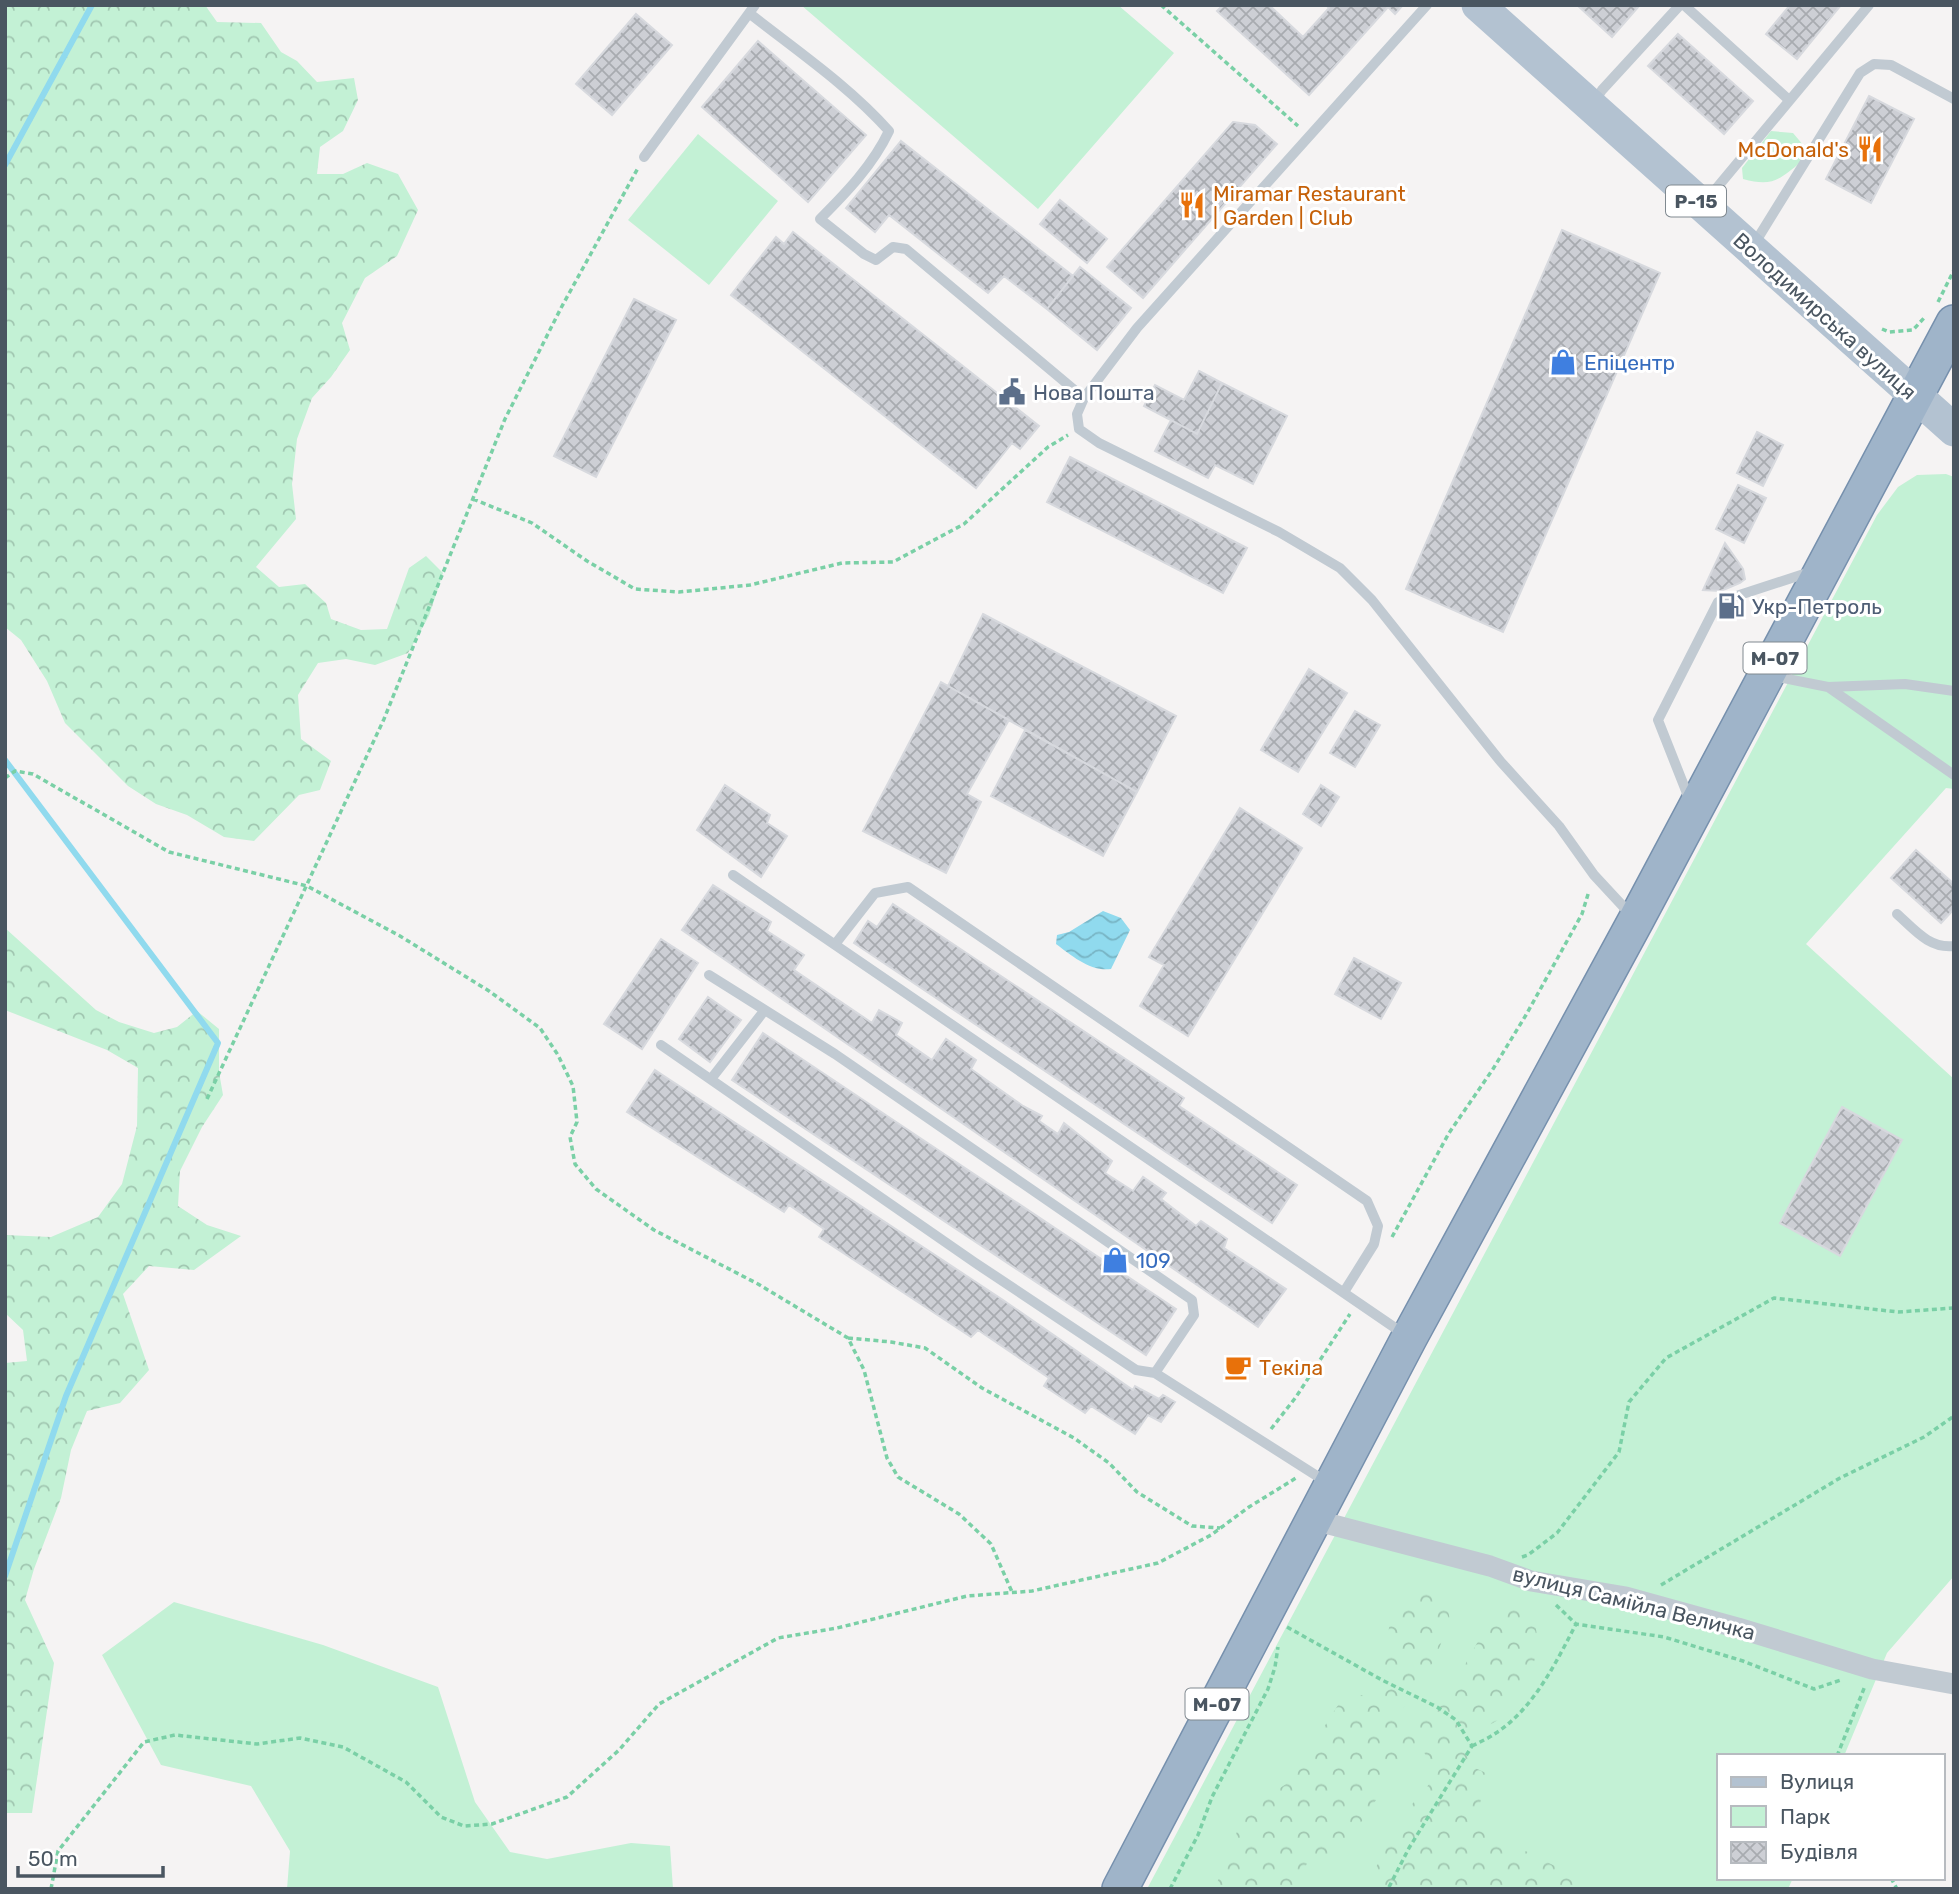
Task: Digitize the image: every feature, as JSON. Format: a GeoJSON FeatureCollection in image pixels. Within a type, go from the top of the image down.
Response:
{"type":"FeatureCollection","features":[{"type":"Feature","properties":{"kind":"highway","name":"М-07"},"geometry":{"type":"LineString","coordinates":[[1120,1889],[1314,1520],[1320,1479],[1409,1338],[1636,920],[1954,323]]}},
{"type":"Feature","properties":{"kind":"main road","name":"Володимирська вулиця"},"geometry":{"type":"LineString","coordinates":[[1478,5],[1954,430]]}},
{"type":"Feature","properties":{"kind":"street","name":"вулиця Самійла Величка"},"geometry":{"type":"LineString","coordinates":[[1314,1520],[1490,1566],[1531,1581],[1626,1597],[1872,1669],[1954,1684]]}},
{"type":"Feature","properties":{"kind":"lane"},"geometry":{"type":"LineString","coordinates":[[1427,5],[1137,328],[1084,398],[1077,414],[1079,429],[1099,443],[1279,532],[1339,568],[1372,600],[1502,762],[1559,826],[1594,875],[1636,920]]}},
{"type":"Feature","properties":{"kind":"lane"},"geometry":{"type":"LineString","coordinates":[[1590,107],[1602,90],[1682,5],[1789,100]]}},
{"type":"Feature","properties":{"kind":"lane"},"geometry":{"type":"LineString","coordinates":[[1702,207],[1869,5]]}},
{"type":"Feature","properties":{"kind":"lane"},"geometry":{"type":"LineString","coordinates":[[644,157],[752,9],[889,131],[882,145],[846,192],[820,219],[864,254],[876,260],[893,247],[906,249],[1084,398]]}},
{"type":"Feature","properties":{"kind":"lane"},"geometry":{"type":"LineString","coordinates":[[1751,249],[1860,74],[1874,64],[1891,65],[1954,99]]}},
{"type":"Feature","properties":{"kind":"lane"},"geometry":{"type":"LineString","coordinates":[[1694,811],[1658,720],[1718,602],[1823,568]]}},
{"type":"Feature","properties":{"kind":"lane"},"geometry":{"type":"LineString","coordinates":[[1766,674],[1828,687],[1905,684],[1954,691]]}},
{"type":"Feature","properties":{"kind":"lane"},"geometry":{"type":"LineString","coordinates":[[1828,687],[1954,775]]}},
{"type":"Feature","properties":{"kind":"lane"},"geometry":{"type":"LineString","coordinates":[[733,875],[836,943],[1107,1133],[1409,1338]]}},
{"type":"Feature","properties":{"kind":"lane"},"geometry":{"type":"LineString","coordinates":[[836,943],[875,893],[908,887],[1357,1194],[1367,1201],[1378,1226],[1374,1244],[1344,1292]]}},
{"type":"Feature","properties":{"kind":"lane"},"geometry":{"type":"LineString","coordinates":[[1897,914],[1926,941],[1945,947],[1954,946]]}},
{"type":"Feature","properties":{"kind":"lane"},"geometry":{"type":"LineString","coordinates":[[709,975],[835,1054],[1192,1300],[1194,1315],[1156,1373]]}},
{"type":"Feature","properties":{"kind":"lane"},"geometry":{"type":"LineString","coordinates":[[711,1079],[764,1011]]}},
{"type":"Feature","properties":{"kind":"lane"},"geometry":{"type":"LineString","coordinates":[[661,1045],[974,1262],[1136,1370],[1156,1373],[1320,1479]]}},
{"type":"Feature","properties":{"kind":"path"},"geometry":{"type":"LineString","coordinates":[[1161,5],[1310,136]]}},
{"type":"Feature","properties":{"kind":"path"},"geometry":{"type":"LineString","coordinates":[[207,1100],[384,719],[505,419],[561,308],[644,157]]}},
{"type":"Feature","properties":{"kind":"path"},"geometry":{"type":"LineString","coordinates":[[473,499],[532,523],[587,561],[635,589],[679,592],[750,586],[842,563],[893,562],[964,524],[1048,447],[1079,429]]}},
{"type":"Feature","properties":{"kind":"path"},"geometry":{"type":"LineString","coordinates":[[5,778],[15,771],[33,774],[169,852],[306,886],[400,936],[489,990],[540,1028],[558,1055],[573,1086],[577,1122],[569,1137],[575,1164],[596,1189],[654,1230],[758,1284],[848,1338],[925,1348],[982,1388],[1074,1438],[1109,1463],[1137,1492],[1192,1526],[1222,1528]]}},
{"type":"Feature","properties":{"kind":"path"},"geometry":{"type":"LineString","coordinates":[[1387,1246],[1450,1133],[1532,1004],[1582,914],[1594,875]]}},
{"type":"Feature","properties":{"kind":"path"},"geometry":{"type":"LineString","coordinates":[[1490,1566],[1528,1555],[1557,1533],[1619,1452],[1629,1402],[1666,1358],[1774,1298],[1898,1312],[1954,1308]]}},
{"type":"Feature","properties":{"kind":"path"},"geometry":{"type":"LineString","coordinates":[[1261,1441],[1296,1397],[1358,1302]]}},
{"type":"Feature","properties":{"kind":"path"},"geometry":{"type":"LineString","coordinates":[[848,1338],[864,1370],[887,1458],[898,1476],[959,1514],[991,1544],[1012,1593]]}},
{"type":"Feature","properties":{"kind":"path"},"geometry":{"type":"LineString","coordinates":[[1626,1597],[1669,1583],[1840,1478],[1924,1437],[1954,1416]]}},
{"type":"Feature","properties":{"kind":"path"},"geometry":{"type":"LineString","coordinates":[[51,1889],[58,1851],[144,1742],[175,1735],[257,1744],[300,1738],[343,1747],[407,1782],[441,1817],[464,1826],[492,1824],[567,1797],[619,1750],[659,1704],[778,1638],[837,1628],[967,1596],[1032,1591],[1158,1563],[1320,1479]]}},
{"type":"Feature","properties":{"kind":"path"},"geometry":{"type":"LineString","coordinates":[[1531,1581],[1576,1624],[1664,1637],[1743,1661],[1814,1689],[1872,1669]]}},
{"type":"Feature","properties":{"kind":"path"},"geometry":{"type":"LineString","coordinates":[[1264,1614],[1382,1680],[1437,1707],[1456,1720],[1472,1746]]}},
{"type":"Feature","properties":{"kind":"path"},"geometry":{"type":"LineString","coordinates":[[1388,1889],[1409,1848],[1472,1746],[1497,1733],[1524,1709],[1560,1655],[1576,1624]]}},
{"type":"Feature","properties":{"kind":"path"},"geometry":{"type":"LineString","coordinates":[[1170,1889],[1198,1835],[1212,1797],[1268,1689],[1278,1645]]}},
{"type":"Feature","properties":{"kind":"path"},"geometry":{"type":"LineString","coordinates":[[1838,1754],[1872,1669]]}},
{"type":"Feature","properties":{"kind":"green space"},"geometry":{"type":"Polygon","coordinates":[[[5,5],[205,5],[217,22],[261,23],[281,52],[297,61],[317,82],[354,78],[358,100],[343,131],[320,147],[317,174],[343,174],[367,163],[398,174],[418,210],[397,256],[365,278],[342,323],[350,350],[312,398],[297,439],[292,484],[296,519],[256,567],[279,587],[305,584],[326,603],[331,619],[361,630],[387,629],[409,568],[426,556],[443,573],[429,616],[408,653],[375,665],[346,659],[318,663],[298,695],[301,739],[331,761],[320,790],[299,795],[254,841],[224,837],[187,815],[156,804],[128,786],[65,723],[47,681],[21,640],[5,627],[5,5]]]}},
{"type":"Feature","properties":{"kind":"green space"},"geometry":{"type":"Polygon","coordinates":[[[801,5],[1118,5],[1174,53],[1038,209],[801,5]]]}},
{"type":"Feature","properties":{"kind":"green space"},"geometry":{"type":"Polygon","coordinates":[[[1771,131],[1793,133],[1804,146],[1801,162],[1775,180],[1761,182],[1743,179],[1742,168],[1771,131]]]}},
{"type":"Feature","properties":{"kind":"green space"},"geometry":{"type":"Polygon","coordinates":[[[698,134],[778,201],[709,285],[628,220],[698,134]]]}},
{"type":"Feature","properties":{"kind":"green space"},"geometry":{"type":"Polygon","coordinates":[[[1946,474],[1954,477],[1954,789],[1946,788],[1806,944],[1954,1079],[1954,1576],[1887,1653],[1845,1754],[1717,1754],[1717,1880],[1792,1880],[1788,1889],[1147,1889],[1877,515],[1898,487],[1917,475],[1946,474]]]}},
{"type":"Feature","properties":{"kind":"green space"},"geometry":{"type":"Polygon","coordinates":[[[5,928],[96,1010],[119,1022],[154,1033],[177,1027],[197,1011],[219,1029],[219,1072],[223,1095],[202,1127],[180,1171],[178,1206],[207,1225],[241,1236],[194,1270],[149,1266],[123,1294],[149,1370],[120,1403],[87,1411],[71,1450],[61,1498],[25,1600],[54,1663],[32,1813],[5,1813],[5,1363],[27,1361],[23,1330],[5,1313],[5,1235],[51,1237],[98,1217],[122,1184],[137,1126],[138,1068],[107,1050],[5,1010],[5,928]]]}},
{"type":"Feature","properties":{"kind":"green space"},"geometry":{"type":"Polygon","coordinates":[[[1418,1586],[1443,1586],[1450,1620],[1435,1659],[1398,1716],[1427,1712],[1461,1672],[1491,1618],[1508,1599],[1535,1623],[1539,1648],[1526,1683],[1500,1719],[1475,1733],[1461,1737],[1471,1766],[1488,1774],[1479,1807],[1494,1835],[1600,1889],[1458,1889],[1439,1879],[1433,1889],[1365,1889],[1402,1816],[1436,1776],[1422,1748],[1401,1763],[1337,1858],[1307,1863],[1297,1889],[1214,1889],[1228,1859],[1243,1813],[1289,1782],[1340,1702],[1378,1690],[1392,1611],[1418,1586]]]}},
{"type":"Feature","properties":{"kind":"green space"},"geometry":{"type":"Polygon","coordinates":[[[174,1602],[323,1645],[438,1687],[475,1802],[510,1852],[547,1859],[631,1843],[670,1846],[673,1889],[287,1889],[290,1851],[251,1786],[161,1765],[102,1655],[174,1602]]]}},
{"type":"Feature","properties":{"kind":"water"},"geometry":{"type":"Polygon","coordinates":[[[1103,911],[1121,918],[1130,930],[1111,969],[1089,966],[1056,944],[1057,935],[1069,932],[1103,911]]]}},
{"type":"Feature","properties":{"kind":"building"},"geometry":{"type":"Polygon","coordinates":[[[1223,5],[1269,5],[1303,37],[1329,8],[1326,5],[1403,5],[1395,14],[1388,7],[1309,95],[1217,11],[1223,5]]]}},
{"type":"Feature","properties":{"kind":"building"},"geometry":{"type":"Polygon","coordinates":[[[1577,5],[1638,5],[1639,6],[1612,37],[1577,5]]]}},
{"type":"Feature","properties":{"kind":"building"},"geometry":{"type":"Polygon","coordinates":[[[1790,5],[1841,5],[1797,59],[1766,34],[1790,5]]]}},
{"type":"Feature","properties":{"kind":"building"},"geometry":{"type":"Polygon","coordinates":[[[636,14],[672,45],[612,115],[576,84],[636,14]]]}},
{"type":"Feature","properties":{"kind":"building"},"geometry":{"type":"Polygon","coordinates":[[[1678,34],[1753,101],[1724,134],[1648,66],[1678,34]]]}},
{"type":"Feature","properties":{"kind":"building"},"geometry":{"type":"Polygon","coordinates":[[[758,41],[866,135],[808,202],[702,107],[758,41]]]}},
{"type":"Feature","properties":{"kind":"building","name":"McDonald's"},"geometry":{"type":"Polygon","coordinates":[[[1869,96],[1914,119],[1871,203],[1826,179],[1869,96]]]}},
{"type":"Feature","properties":{"kind":"building","name":"Miramar Restaurant | Garden | Club"},"geometry":{"type":"Polygon","coordinates":[[[1233,122],[1255,125],[1277,144],[1143,298],[1107,267],[1233,122]]]}},
{"type":"Feature","properties":{"kind":"building"},"geometry":{"type":"Polygon","coordinates":[[[901,141],[1073,276],[1047,309],[1004,276],[988,293],[889,215],[875,232],[846,208],[901,141]]]}},
{"type":"Feature","properties":{"kind":"building"},"geometry":{"type":"Polygon","coordinates":[[[1060,200],[1107,239],[1087,263],[1040,224],[1060,200]]]}},
{"type":"Feature","properties":{"kind":"building","name":"Епіцентр"},"geometry":{"type":"Polygon","coordinates":[[[1562,230],[1660,273],[1503,632],[1406,589],[1562,230]]]}},
{"type":"Feature","properties":{"kind":"building"},"geometry":{"type":"Polygon","coordinates":[[[793,232],[1039,426],[1020,449],[1012,443],[976,488],[731,295],[776,237],[784,244],[793,232]]]}},
{"type":"Feature","properties":{"kind":"building"},"geometry":{"type":"Polygon","coordinates":[[[1080,267],[1131,308],[1097,350],[1047,309],[1080,267]]]}},
{"type":"Feature","properties":{"kind":"building"},"geometry":{"type":"Polygon","coordinates":[[[634,299],[676,320],[596,477],[554,456],[634,299]]]}},
{"type":"Feature","properties":{"kind":"building"},"geometry":{"type":"Polygon","coordinates":[[[1199,371],[1222,383],[1197,434],[1144,406],[1155,385],[1184,400],[1199,371]]]}},
{"type":"Feature","properties":{"kind":"building"},"geometry":{"type":"Polygon","coordinates":[[[1222,383],[1287,416],[1253,484],[1215,465],[1208,478],[1155,451],[1171,420],[1197,434],[1222,383]]]}},
{"type":"Feature","properties":{"kind":"building"},"geometry":{"type":"Polygon","coordinates":[[[1757,432],[1783,445],[1763,486],[1737,473],[1757,432]]]}},
{"type":"Feature","properties":{"kind":"building"},"geometry":{"type":"Polygon","coordinates":[[[1070,457],[1247,548],[1223,593],[1047,502],[1070,457]]]}},
{"type":"Feature","properties":{"kind":"building"},"geometry":{"type":"Polygon","coordinates":[[[1738,485],[1766,498],[1744,543],[1716,529],[1738,485]]]}},
{"type":"Feature","properties":{"kind":"building"},"geometry":{"type":"Polygon","coordinates":[[[1725,543],[1743,569],[1745,579],[1721,591],[1703,590],[1725,543]]]}},
{"type":"Feature","properties":{"kind":"building"},"geometry":{"type":"Polygon","coordinates":[[[983,614],[1176,716],[1137,792],[948,686],[983,614]]]}},
{"type":"Feature","properties":{"kind":"building"},"geometry":{"type":"Polygon","coordinates":[[[1309,669],[1347,693],[1298,772],[1261,750],[1309,669]]]}},
{"type":"Feature","properties":{"kind":"building"},"geometry":{"type":"Polygon","coordinates":[[[941,682],[1009,720],[967,794],[981,802],[946,873],[863,831],[941,682]]]}},
{"type":"Feature","properties":{"kind":"building"},"geometry":{"type":"Polygon","coordinates":[[[1355,711],[1380,725],[1355,767],[1330,753],[1355,711]]]}},
{"type":"Feature","properties":{"kind":"building"},"geometry":{"type":"Polygon","coordinates":[[[1025,730],[1137,792],[1103,856],[991,796],[1025,730]]]}},
{"type":"Feature","properties":{"kind":"building"},"geometry":{"type":"Polygon","coordinates":[[[725,785],[770,815],[767,823],[787,836],[761,877],[697,830],[725,785]]]}},
{"type":"Feature","properties":{"kind":"building"},"geometry":{"type":"Polygon","coordinates":[[[1321,785],[1339,797],[1321,826],[1303,814],[1321,785]]]}},
{"type":"Feature","properties":{"kind":"building"},"geometry":{"type":"Polygon","coordinates":[[[1240,808],[1302,848],[1188,1036],[1140,1006],[1164,965],[1149,957],[1240,808]]]}},
{"type":"Feature","properties":{"kind":"building"},"geometry":{"type":"Polygon","coordinates":[[[1916,850],[1954,884],[1954,909],[1941,923],[1891,878],[1916,850]]]}},
{"type":"Feature","properties":{"kind":"building"},"geometry":{"type":"Polygon","coordinates":[[[713,885],[771,922],[767,931],[804,955],[794,970],[872,1023],[879,1010],[902,1023],[896,1035],[932,1060],[946,1039],[976,1060],[971,1069],[1023,1106],[1042,1116],[1039,1121],[1058,1134],[1064,1123],[1112,1161],[1105,1173],[1133,1191],[1143,1177],[1166,1193],[1161,1199],[1196,1226],[1201,1221],[1227,1239],[1224,1248],[1286,1289],[1258,1327],[682,930],[713,885]]]}},
{"type":"Feature","properties":{"kind":"building"},"geometry":{"type":"Polygon","coordinates":[[[893,904],[1184,1098],[1179,1106],[1297,1185],[1272,1223],[854,943],[868,921],[877,927],[893,904]]]}},
{"type":"Feature","properties":{"kind":"building"},"geometry":{"type":"Polygon","coordinates":[[[661,939],[698,963],[642,1049],[604,1024],[661,939]]]}},
{"type":"Feature","properties":{"kind":"building"},"geometry":{"type":"Polygon","coordinates":[[[1354,958],[1401,983],[1381,1019],[1335,994],[1354,958]]]}},
{"type":"Feature","properties":{"kind":"building"},"geometry":{"type":"Polygon","coordinates":[[[708,997],[741,1020],[710,1062],[679,1039],[708,997]]]}},
{"type":"Feature","properties":{"kind":"building"},"geometry":{"type":"Polygon","coordinates":[[[763,1033],[1176,1309],[1146,1355],[732,1080],[763,1033]]]}},
{"type":"Feature","properties":{"kind":"building"},"geometry":{"type":"Polygon","coordinates":[[[655,1070],[1003,1300],[1133,1390],[1135,1386],[1159,1399],[1163,1395],[1175,1402],[1161,1422],[1148,1415],[1135,1434],[1091,1406],[1085,1413],[1044,1386],[1049,1378],[978,1330],[971,1337],[819,1237],[824,1229],[789,1205],[784,1212],[627,1112],[655,1070]]]}},
{"type":"Feature","properties":{"kind":"building"},"geometry":{"type":"Polygon","coordinates":[[[1842,1107],[1902,1140],[1840,1256],[1780,1223],[1842,1107]]]}},
{"type":"Feature","properties":{"kind":"waterway"},"geometry":{"type":"LineString","coordinates":[[5,165],[92,5]]}},
{"type":"Feature","properties":{"kind":"waterway"},"geometry":{"type":"LineString","coordinates":[[5,760],[218,1043],[66,1396],[5,1576]]}},
{"type":"Feature","properties":{"kind":"place","name":"McDonald's"},"geometry":{"type":"Point","coordinates":[1870,149]}},
{"type":"Feature","properties":{"kind":"place","name":"Miramar Restaurant | Garden | Club"},"geometry":{"type":"Point","coordinates":[1192,205]}},
{"type":"Feature","properties":{"kind":"place","name":"Епіцентр"},"geometry":{"type":"Point","coordinates":[1563,362]}},
{"type":"Feature","properties":{"kind":"place","name":"Нова Пошта"},"geometry":{"type":"Point","coordinates":[1012,392]}},
{"type":"Feature","properties":{"kind":"place","name":"Укр-Петроль"},"geometry":{"type":"Point","coordinates":[1731,606]}},
{"type":"Feature","properties":{"kind":"place","name":"109"},"geometry":{"type":"Point","coordinates":[1115,1260]}},
{"type":"Feature","properties":{"kind":"place","name":"Текіла"},"geometry":{"type":"Point","coordinates":[1238,1367]}}]}
